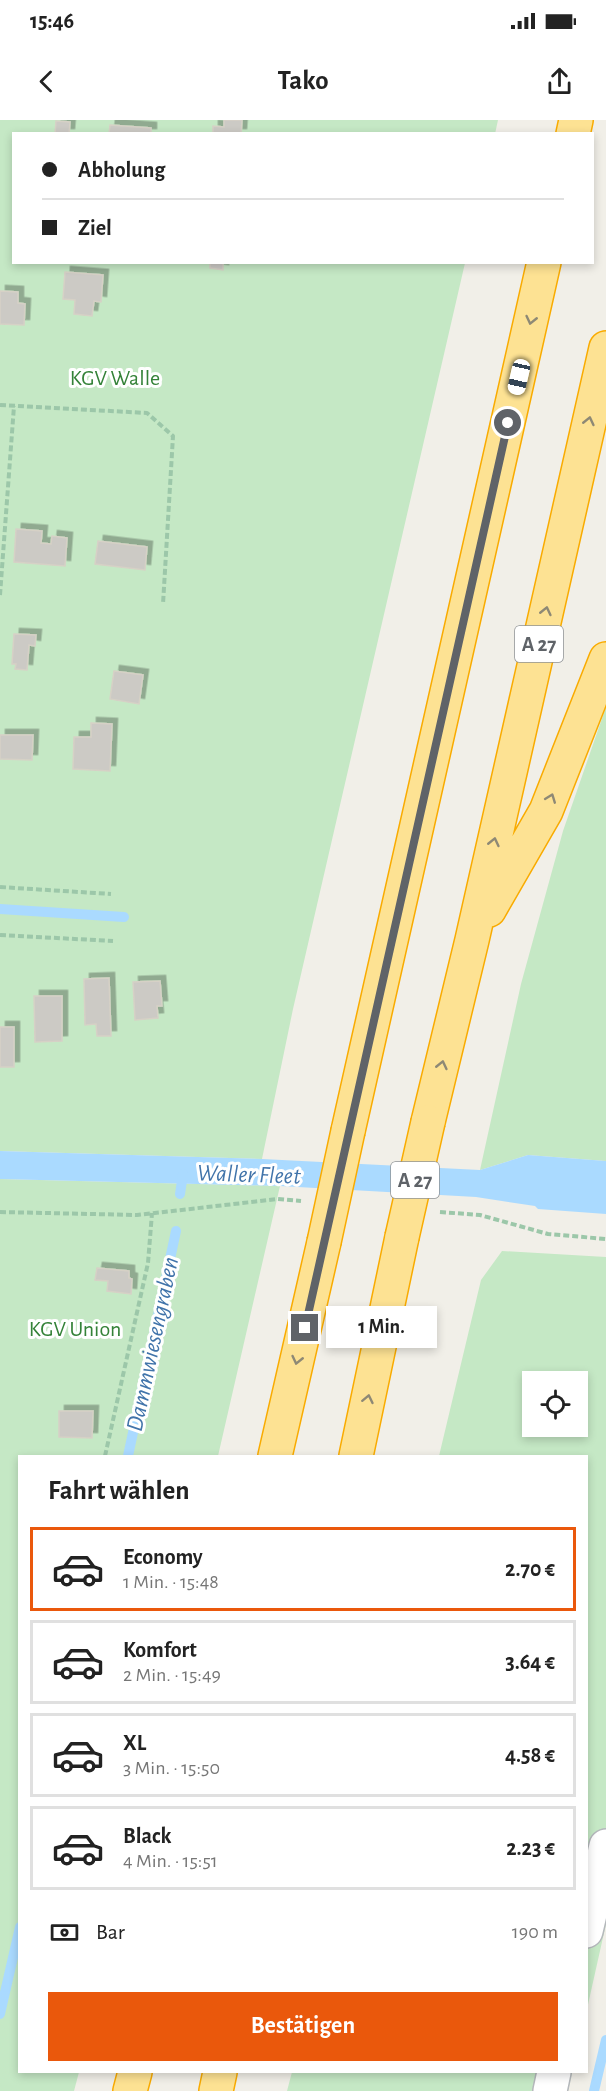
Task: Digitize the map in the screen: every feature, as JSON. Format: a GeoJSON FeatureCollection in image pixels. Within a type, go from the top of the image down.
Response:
{"type":"FeatureCollection","features":[{"type":"Feature","properties":{"kind":"highway"},"geometry":{"type":"LineString","coordinates":[[275,1455],[544,264]]}},
{"type":"Feature","properties":{"kind":"highway","name":"A 27"},"geometry":{"type":"LineString","coordinates":[[356,1455],[402,1237],[472,940],[606,348]]}},
{"type":"Feature","properties":{"kind":"highway"},"geometry":{"type":"LineString","coordinates":[[472,940],[546,811],[606,659]]}},
{"type":"Feature","properties":{"kind":"highway"},"geometry":{"type":"LineString","coordinates":[[130,2091],[135,2073]]}},
{"type":"Feature","properties":{"kind":"highway"},"geometry":{"type":"LineString","coordinates":[[216,2091],[220,2073]]}},
{"type":"Feature","properties":{"kind":"street"},"geometry":{"type":"LineString","coordinates":[[588,1922],[606,1846]]}},
{"type":"Feature","properties":{"kind":"street"},"geometry":{"type":"LineString","coordinates":[[550,2091],[555,2073]]}},
{"type":"Feature","properties":{"kind":"path"},"geometry":{"type":"LineString","coordinates":[[0,405],[147,413],[174,435],[163,604]]}},
{"type":"Feature","properties":{"kind":"path"},"geometry":{"type":"LineString","coordinates":[[0,595],[14,406]]}},
{"type":"Feature","properties":{"kind":"path"},"geometry":{"type":"LineString","coordinates":[[0,887],[111,894]]}},
{"type":"Feature","properties":{"kind":"path"},"geometry":{"type":"LineString","coordinates":[[0,935],[113,941]]}},
{"type":"Feature","properties":{"kind":"path"},"geometry":{"type":"LineString","coordinates":[[0,1212],[137,1215],[278,1199]]}},
{"type":"Feature","properties":{"kind":"path"},"geometry":{"type":"LineString","coordinates":[[105,1455],[148,1263],[152,1213]]}},
{"type":"Feature","properties":{"kind":"path"},"geometry":{"type":"LineString","coordinates":[[480,1215],[548,1234],[606,1239]]}},
{"type":"Feature","properties":{"kind":"green space","name":"KGV Walle"},"geometry":{"type":"Polygon","coordinates":[[[0,120],[498,120],[495,132],[12,132],[12,264],[465,264],[293,1009],[262,1159],[0,1151],[0,120]]]}},
{"type":"Feature","properties":{"kind":"green space"},"geometry":{"type":"Polygon","coordinates":[[[606,707],[606,1161],[528,1155],[480,1170],[521,984],[563,831],[606,707]]]}},
{"type":"Feature","properties":{"kind":"green space","name":"KGV Union"},"geometry":{"type":"Polygon","coordinates":[[[0,1179],[280,1186],[218,1455],[18,1455],[18,2073],[79,2073],[74,2091],[0,2091],[0,1179]]]}},
{"type":"Feature","properties":{"kind":"green space"},"geometry":{"type":"Polygon","coordinates":[[[502,1251],[606,1257],[606,1924],[588,2005],[588,1455],[439,1455],[481,1280],[502,1251]]]}},
{"type":"Feature","properties":{"kind":"green space"},"geometry":{"type":"Polygon","coordinates":[[[292,2073],[572,2073],[568,2091],[287,2091],[292,2073]]]}},
{"type":"Feature","properties":{"kind":"water","name":"Waller Fleet"},"geometry":{"type":"Polygon","coordinates":[[[0,1151],[262,1159],[480,1170],[528,1155],[606,1161],[606,1214],[538,1209],[535,1206],[476,1197],[280,1186],[0,1179],[0,1151]]]}},
{"type":"Feature","properties":{"kind":"building"},"geometry":{"type":"Polygon","coordinates":[[[224,120],[242,120],[241,132],[213,132],[213,126],[224,127],[224,120]]]}},
{"type":"Feature","properties":{"kind":"building"},"geometry":{"type":"Polygon","coordinates":[[[56,121],[70,122],[69,132],[55,132],[56,121]]]}},
{"type":"Feature","properties":{"kind":"building"},"geometry":{"type":"Polygon","coordinates":[[[110,125],[151,128],[151,132],[109,132],[110,125]]]}},
{"type":"Feature","properties":{"kind":"building"},"geometry":{"type":"Polygon","coordinates":[[[210,264],[223,264],[223,270],[210,268],[210,264]]]}},
{"type":"Feature","properties":{"kind":"building"},"geometry":{"type":"Polygon","coordinates":[[[65,272],[103,275],[101,302],[94,301],[92,316],[74,314],[75,300],[63,299],[65,272]]]}},
{"type":"Feature","properties":{"kind":"building"},"geometry":{"type":"Polygon","coordinates":[[[0,291],[18,292],[18,303],[25,304],[24,325],[0,324],[0,291]]]}},
{"type":"Feature","properties":{"kind":"building"},"geometry":{"type":"Polygon","coordinates":[[[16,529],[42,531],[41,543],[51,544],[52,536],[67,538],[65,566],[14,562],[16,529]]]}},
{"type":"Feature","properties":{"kind":"building"},"geometry":{"type":"Polygon","coordinates":[[[98,541],[147,547],[145,570],[95,564],[98,541]]]}},
{"type":"Feature","properties":{"kind":"building"},"geometry":{"type":"Polygon","coordinates":[[[14,634],[36,635],[35,646],[29,645],[27,670],[15,669],[16,664],[12,664],[14,634]]]}},
{"type":"Feature","properties":{"kind":"building"},"geometry":{"type":"Polygon","coordinates":[[[114,671],[143,675],[139,704],[110,699],[114,671]]]}},
{"type":"Feature","properties":{"kind":"building"},"geometry":{"type":"Polygon","coordinates":[[[91,723],[112,724],[110,771],[73,769],[74,737],[91,737],[91,723]]]}},
{"type":"Feature","properties":{"kind":"building"},"geometry":{"type":"Polygon","coordinates":[[[0,735],[33,735],[32,760],[0,759],[0,735]]]}},
{"type":"Feature","properties":{"kind":"building"},"geometry":{"type":"Polygon","coordinates":[[[109,978],[111,1036],[97,1036],[96,1024],[85,1025],[84,979],[109,978]]]}},
{"type":"Feature","properties":{"kind":"building"},"geometry":{"type":"Polygon","coordinates":[[[160,981],[162,1006],[157,1006],[158,1018],[135,1020],[133,982],[160,981]]]}},
{"type":"Feature","properties":{"kind":"building"},"geometry":{"type":"Polygon","coordinates":[[[34,996],[62,996],[62,1041],[35,1042],[34,996]]]}},
{"type":"Feature","properties":{"kind":"building"},"geometry":{"type":"Polygon","coordinates":[[[0,1027],[14,1027],[14,1067],[0,1067],[0,1027]]]}},
{"type":"Feature","properties":{"kind":"building"},"geometry":{"type":"Polygon","coordinates":[[[97,1268],[129,1271],[129,1278],[132,1279],[131,1294],[107,1291],[108,1281],[95,1280],[97,1268]]]}},
{"type":"Feature","properties":{"kind":"building"},"geometry":{"type":"Polygon","coordinates":[[[59,1411],[93,1411],[92,1438],[59,1437],[59,1411]]]}},
{"type":"Feature","properties":{"kind":"waterway"},"geometry":{"type":"LineString","coordinates":[[0,909],[124,917]]}},
{"type":"Feature","properties":{"kind":"waterway","name":"Dammwiesengraben"},"geometry":{"type":"LineString","coordinates":[[180,1194],[183,1174]]}},
{"type":"Feature","properties":{"kind":"waterway","name":"Dammwiesengraben"},"geometry":{"type":"LineString","coordinates":[[128,1455],[176,1231]]}},
{"type":"Feature","properties":{"kind":"waterway","name":"Dammwiesengraben"},"geometry":{"type":"LineString","coordinates":[[0,2014],[18,1936]]}},
{"type":"Feature","properties":{"kind":"waterway"},"geometry":{"type":"LineString","coordinates":[[594,2091],[606,2040]]}},
{"type":"Feature","properties":{"kind":"route"},"geometry":{"type":"LineString","coordinates":[[305,1328],[508,423]]}}]}
